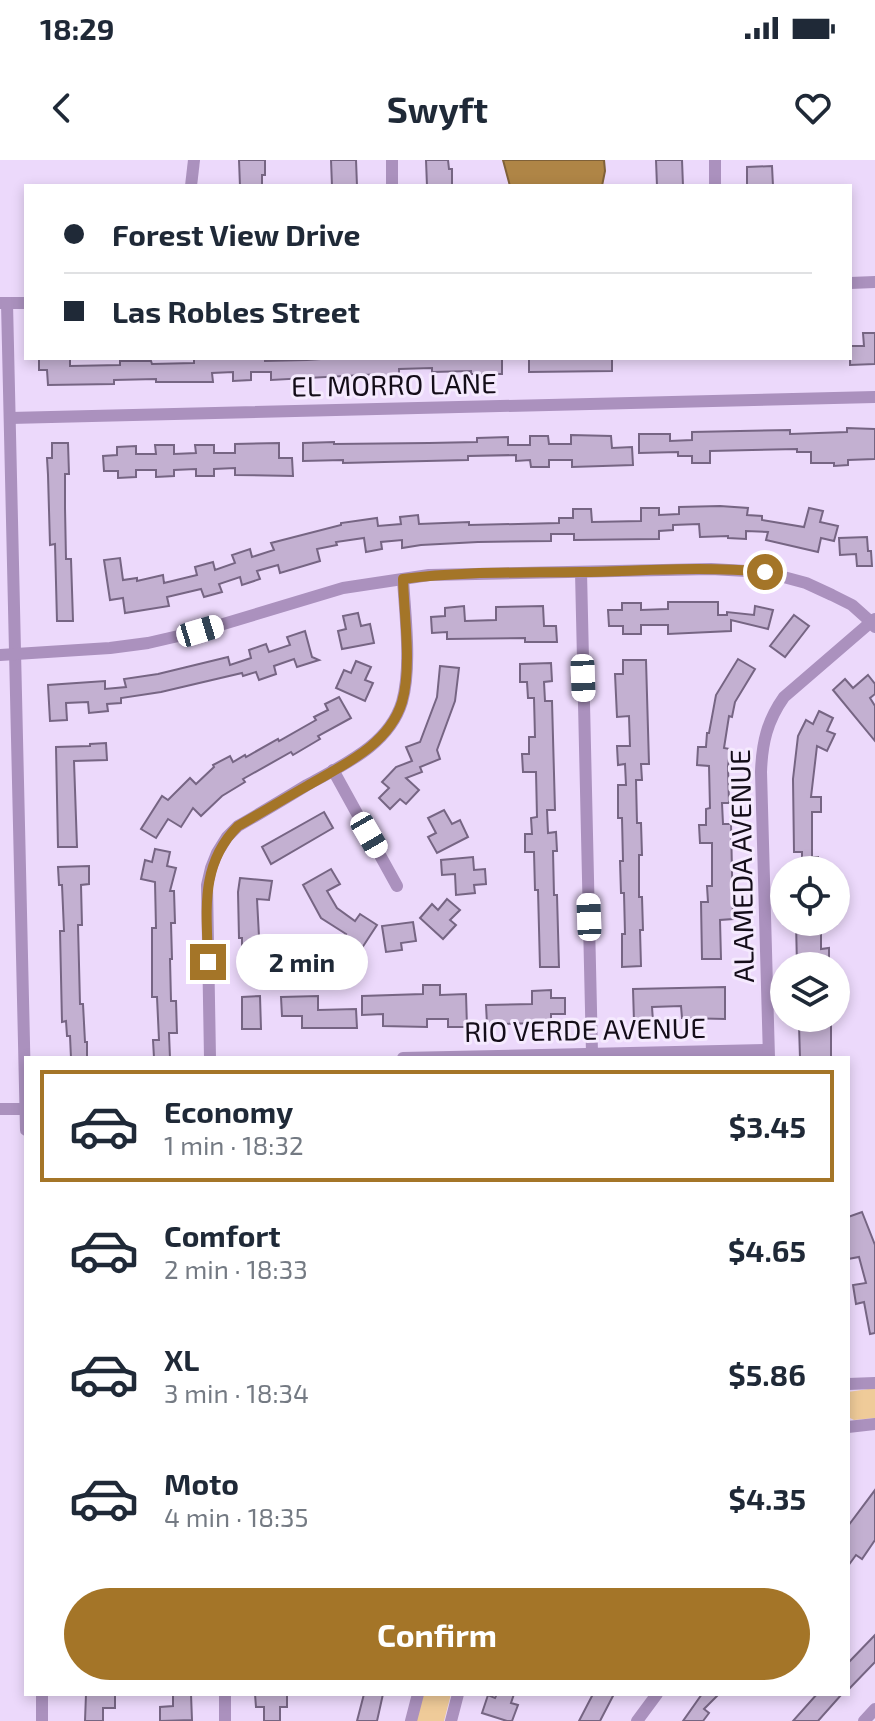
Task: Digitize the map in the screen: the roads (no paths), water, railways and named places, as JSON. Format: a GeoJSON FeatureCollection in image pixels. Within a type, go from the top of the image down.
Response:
{"type":"FeatureCollection","features":[{"type":"Feature","properties":{"kind":"street"},"geometry":{"type":"LineString","coordinates":[[191,184],[194,160]]}},
{"type":"Feature","properties":{"kind":"street"},"geometry":{"type":"LineString","coordinates":[[392,160],[392,184]]}},
{"type":"Feature","properties":{"kind":"street"},"geometry":{"type":"LineString","coordinates":[[715,160],[715,184]]}},
{"type":"Feature","properties":{"kind":"street"},"geometry":{"type":"LineString","coordinates":[[852,283],[875,282]]}},
{"type":"Feature","properties":{"kind":"street"},"geometry":{"type":"LineString","coordinates":[[4,303],[10,418],[6,488],[14,655],[24,1068]]}},
{"type":"Feature","properties":{"kind":"street","name":"EL MORRO LANE"},"geometry":{"type":"LineString","coordinates":[[10,418],[875,397]]}},
{"type":"Feature","properties":{"kind":"street"},"geometry":{"type":"LineString","coordinates":[[0,655],[148,643],[200,631],[343,588],[429,575],[711,569],[765,572],[806,583],[832,595],[852,605],[874,623]]}},
{"type":"Feature","properties":{"kind":"street"},"geometry":{"type":"LineString","coordinates":[[581,572],[592,1053]]}},
{"type":"Feature","properties":{"kind":"street"},"geometry":{"type":"LineString","coordinates":[[210,1056],[206,899],[217,853],[238,826],[333,770],[374,743],[387,730],[402,703],[406,668],[403,579]]}},
{"type":"Feature","properties":{"kind":"street","name":"ALAMEDA AVENUE"},"geometry":{"type":"LineString","coordinates":[[768,1054],[761,772],[765,730],[784,697],[874,623]]}},
{"type":"Feature","properties":{"kind":"street"},"geometry":{"type":"LineString","coordinates":[[333,770],[397,886]]}},
{"type":"Feature","properties":{"kind":"street","name":"RIO VERDE AVENUE"},"geometry":{"type":"LineString","coordinates":[[479,1056],[768,1054]]}},
{"type":"Feature","properties":{"kind":"street"},"geometry":{"type":"LineString","coordinates":[[0,1109],[24,1109]]}},
{"type":"Feature","properties":{"kind":"street"},"geometry":{"type":"LineString","coordinates":[[850,1384],[875,1383]]}},
{"type":"Feature","properties":{"kind":"street"},"geometry":{"type":"LineString","coordinates":[[850,1427],[875,1424]]}},
{"type":"Feature","properties":{"kind":"street"},"geometry":{"type":"LineString","coordinates":[[42,1696],[42,1721]]}},
{"type":"Feature","properties":{"kind":"street"},"geometry":{"type":"LineString","coordinates":[[225,1696],[225,1721]]}},
{"type":"Feature","properties":{"kind":"street"},"geometry":{"type":"LineString","coordinates":[[411,1721],[417,1696]]}},
{"type":"Feature","properties":{"kind":"street"},"geometry":{"type":"LineString","coordinates":[[451,1721],[457,1696]]}},
{"type":"Feature","properties":{"kind":"street"},"geometry":{"type":"LineString","coordinates":[[637,1721],[656,1696]]}},
{"type":"Feature","properties":{"kind":"street"},"geometry":{"type":"LineString","coordinates":[[864,1721],[875,1709]]}}]}
